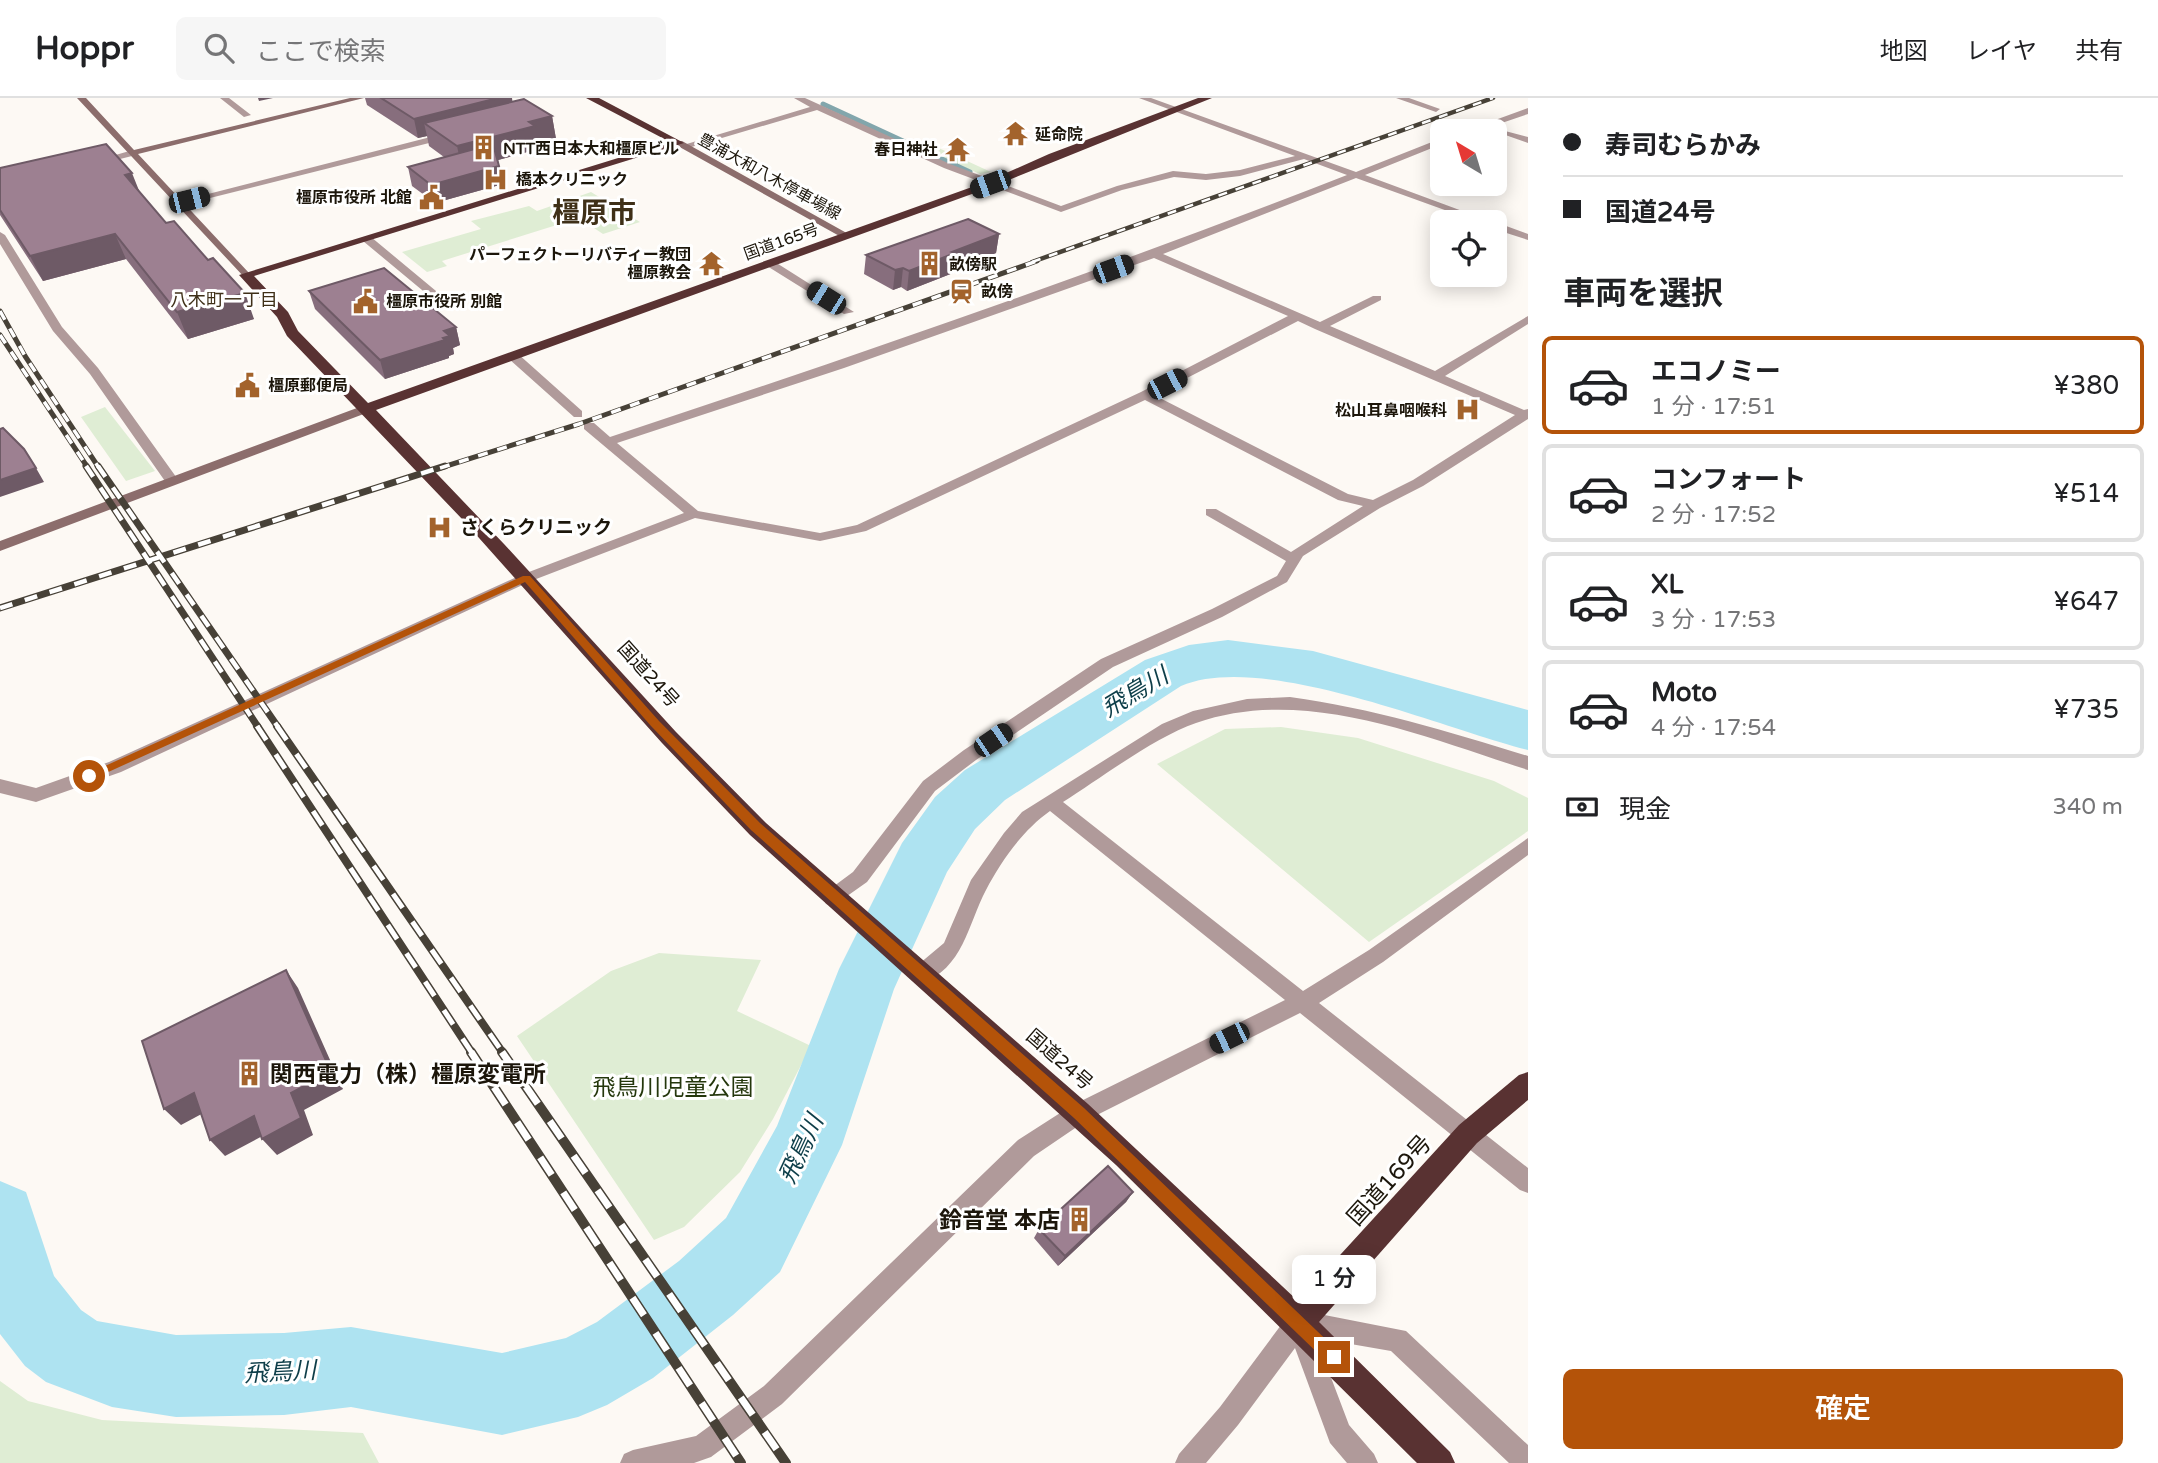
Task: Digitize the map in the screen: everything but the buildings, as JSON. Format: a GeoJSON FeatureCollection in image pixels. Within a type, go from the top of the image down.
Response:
{"type":"FeatureCollection","features":[{"type":"Feature","properties":{"kind":"highway"},"geometry":{"type":"LineString","coordinates":[[591,98],[682,145]]}},
{"type":"Feature","properties":{"kind":"highway","name":"国道165号"},"geometry":{"type":"LineString","coordinates":[[365,409],[990,184],[1053,156],[1207,98]]}},
{"type":"Feature","properties":{"kind":"highway"},"geometry":{"type":"LineString","coordinates":[[245,275],[682,145]]}},
{"type":"Feature","properties":{"kind":"highway","name":"国道24号"},"geometry":{"type":"LineString","coordinates":[[245,275],[283,315],[292,333],[526,578],[655,723],[756,827],[860,923],[1079,1113],[1298,1322],[1439,1463]]}},
{"type":"Feature","properties":{"kind":"highway","name":"国道169号"},"geometry":{"type":"LineString","coordinates":[[1298,1322],[1468,1134],[1528,1084]]}},
{"type":"Feature","properties":{"kind":"main road"},"geometry":{"type":"LineString","coordinates":[[81,98],[245,275]]}},
{"type":"Feature","properties":{"kind":"main road"},"geometry":{"type":"LineString","coordinates":[[133,153],[247,115],[319,98]]}},
{"type":"Feature","properties":{"kind":"main road"},"geometry":{"type":"LineString","coordinates":[[133,153],[360,98]]}},
{"type":"Feature","properties":{"kind":"main road","name":"豊浦大和八木停車場線"},"geometry":{"type":"LineString","coordinates":[[682,145],[847,236]]}},
{"type":"Feature","properties":{"kind":"main road"},"geometry":{"type":"LineString","coordinates":[[0,545],[365,409]]}},
{"type":"Feature","properties":{"kind":"street"},"geometry":{"type":"LineString","coordinates":[[224,98],[247,115]]}},
{"type":"Feature","properties":{"kind":"street"},"geometry":{"type":"LineString","coordinates":[[798,98],[990,184],[1029,195],[1061,209],[1120,188],[1174,174],[1206,177],[1240,173],[1305,156]]}},
{"type":"Feature","properties":{"kind":"street"},"geometry":{"type":"LineString","coordinates":[[1143,98],[1454,210]]}},
{"type":"Feature","properties":{"kind":"street"},"geometry":{"type":"LineString","coordinates":[[1400,98],[1436,109]]}},
{"type":"Feature","properties":{"kind":"street"},"geometry":{"type":"LineString","coordinates":[[682,145],[818,107]]}},
{"type":"Feature","properties":{"kind":"street"},"geometry":{"type":"LineString","coordinates":[[1505,119],[1528,111]]}},
{"type":"Feature","properties":{"kind":"street"},"geometry":{"type":"LineString","coordinates":[[178,203],[461,132]]}},
{"type":"Feature","properties":{"kind":"street"},"geometry":{"type":"LineString","coordinates":[[1507,135],[1528,141]]}},
{"type":"Feature","properties":{"kind":"street"},"geometry":{"type":"LineString","coordinates":[[610,441],[983,316],[1154,254],[1430,146]]}},
{"type":"Feature","properties":{"kind":"street"},"geometry":{"type":"LineString","coordinates":[[84,165],[133,153]]}},
{"type":"Feature","properties":{"kind":"street"},"geometry":{"type":"LineString","coordinates":[[1507,230],[1528,237]]}},
{"type":"Feature","properties":{"kind":"street"},"geometry":{"type":"LineString","coordinates":[[0,235],[57,329],[94,371],[172,481]]}},
{"type":"Feature","properties":{"kind":"street"},"geometry":{"type":"LineString","coordinates":[[367,239],[432,293]]}},
{"type":"Feature","properties":{"kind":"street"},"geometry":{"type":"LineString","coordinates":[[1154,254],[1527,414]]}},
{"type":"Feature","properties":{"kind":"street"},"geometry":{"type":"LineString","coordinates":[[771,264],[848,312]]}},
{"type":"Feature","properties":{"kind":"street"},"geometry":{"type":"LineString","coordinates":[[1319,327],[1377,299]]}},
{"type":"Feature","properties":{"kind":"street"},"geometry":{"type":"LineString","coordinates":[[589,426],[694,514],[820,537],[860,528],[1145,395],[1296,317]]}},
{"type":"Feature","properties":{"kind":"street"},"geometry":{"type":"LineString","coordinates":[[1436,376],[1528,319]]}},
{"type":"Feature","properties":{"kind":"street"},"geometry":{"type":"LineString","coordinates":[[513,356],[578,414]]}},
{"type":"Feature","properties":{"kind":"street"},"geometry":{"type":"LineString","coordinates":[[1145,395],[1343,497],[1375,505]]}},
{"type":"Feature","properties":{"kind":"street"},"geometry":{"type":"LineString","coordinates":[[832,898],[860,877],[929,786],[970,755],[1107,663],[1217,613],[1282,579],[1298,553],[1375,505],[1419,483],[1527,414]]}},
{"type":"Feature","properties":{"kind":"street"},"geometry":{"type":"LineString","coordinates":[[1212,512],[1294,560]]}},
{"type":"Feature","properties":{"kind":"street"},"geometry":{"type":"LineString","coordinates":[[0,786],[36,795],[115,767],[526,578],[694,514]]}},
{"type":"Feature","properties":{"kind":"street"},"geometry":{"type":"LineString","coordinates":[[915,971],[952,949],[978,886],[1010,838],[1028,817],[1168,728],[1193,717],[1247,705],[1290,703],[1369,715],[1528,763]]}},
{"type":"Feature","properties":{"kind":"street"},"geometry":{"type":"LineString","coordinates":[[1050,801],[1528,1182]]}},
{"type":"Feature","properties":{"kind":"street"},"geometry":{"type":"LineString","coordinates":[[633,1463],[702,1448],[773,1395],[1026,1148],[1079,1113],[1304,1001],[1376,956],[1528,845]]}},
{"type":"Feature","properties":{"kind":"street"},"geometry":{"type":"LineString","coordinates":[[1188,1463],[1229,1416],[1298,1322]]}},
{"type":"Feature","properties":{"kind":"street"},"geometry":{"type":"LineString","coordinates":[[1298,1322],[1339,1434],[1366,1463]]}},
{"type":"Feature","properties":{"kind":"street"},"geometry":{"type":"LineString","coordinates":[[1298,1322],[1397,1340],[1528,1463]]}},
{"type":"Feature","properties":{"kind":"green space"},"geometry":{"type":"Polygon","coordinates":[[[922,144],[930,144],[991,172],[980,174],[922,149],[919,147],[922,144]]]}},
{"type":"Feature","properties":{"kind":"green space"},"geometry":{"type":"Polygon","coordinates":[[[591,192],[640,222],[603,234],[579,218],[442,261],[447,266],[427,272],[402,252],[481,229],[471,221],[529,206],[537,211],[591,192]]]}},
{"type":"Feature","properties":{"kind":"green space"},"geometry":{"type":"Polygon","coordinates":[[[105,407],[155,471],[126,481],[81,417],[105,407]]]}},
{"type":"Feature","properties":{"kind":"green space"},"geometry":{"type":"Polygon","coordinates":[[[1281,727],[1358,738],[1494,781],[1528,798],[1528,831],[1369,942],[1157,764],[1225,729],[1281,727]]]}},
{"type":"Feature","properties":{"kind":"green space","name":"飛鳥川児童公園"},"geometry":{"type":"Polygon","coordinates":[[[659,953],[761,960],[737,1011],[811,1046],[773,1119],[740,1172],[684,1227],[654,1240],[517,1036],[611,971],[659,953]]]}},
{"type":"Feature","properties":{"kind":"green space"},"geometry":{"type":"Polygon","coordinates":[[[0,1381],[28,1401],[102,1420],[363,1433],[379,1463],[0,1463],[0,1381]]]}},
{"type":"Feature","properties":{"kind":"waterway"},"geometry":{"type":"LineString","coordinates":[[823,104],[970,172]]}},
{"type":"Feature","properties":{"kind":"waterway","name":"飛鳥川"},"geometry":{"type":"LineString","coordinates":[[0,1218],[20,1293],[33,1315],[53,1338],[74,1354],[112,1367],[176,1376],[284,1374],[351,1367],[502,1394],[578,1376],[625,1350],[706,1288],[753,1245],[806,1145],[862,989],[923,860],[955,813],[985,785],[1163,673],[1193,662],[1228,658],[1269,661],[1313,669],[1528,730]]}},
{"type":"Feature","properties":{"kind":"railway"},"geometry":{"type":"LineString","coordinates":[[1032,262],[1493,98]]}},
{"type":"Feature","properties":{"kind":"railway"},"geometry":{"type":"LineString","coordinates":[[440,468],[579,424],[1037,261]]}},
{"type":"Feature","properties":{"kind":"railway"},"geometry":{"type":"LineString","coordinates":[[0,311],[25,356],[99,468]]}},
{"type":"Feature","properties":{"kind":"railway"},"geometry":{"type":"LineString","coordinates":[[0,335],[88,468]]}},
{"type":"Feature","properties":{"kind":"railway"},"geometry":{"type":"LineString","coordinates":[[86,466],[148,561]]}},
{"type":"Feature","properties":{"kind":"railway"},"geometry":{"type":"LineString","coordinates":[[98,466],[161,557]]}},
{"type":"Feature","properties":{"kind":"railway"},"geometry":{"type":"LineString","coordinates":[[161,557],[445,466]]}},
{"type":"Feature","properties":{"kind":"railway"},"geometry":{"type":"LineString","coordinates":[[148,561],[161,557]]}},
{"type":"Feature","properties":{"kind":"railway"},"geometry":{"type":"LineString","coordinates":[[161,557],[278,727]]}},
{"type":"Feature","properties":{"kind":"railway"},"geometry":{"type":"LineString","coordinates":[[0,608],[148,561]]}},
{"type":"Feature","properties":{"kind":"railway"},"geometry":{"type":"LineString","coordinates":[[148,561],[258,727]]}},
{"type":"Feature","properties":{"kind":"railway"},"geometry":{"type":"LineString","coordinates":[[257,726],[472,1053]]}},
{"type":"Feature","properties":{"kind":"railway"},"geometry":{"type":"LineString","coordinates":[[277,726],[503,1053]]}},
{"type":"Feature","properties":{"kind":"railway"},"geometry":{"type":"LineString","coordinates":[[471,1052],[741,1463]]}},
{"type":"Feature","properties":{"kind":"railway"},"geometry":{"type":"LineString","coordinates":[[502,1052],[786,1463]]}},
{"type":"Feature","properties":{"kind":"place","name":"延命院"},"geometry":{"type":"Point","coordinates":[1015,134]}},
{"type":"Feature","properties":{"kind":"place","name":"NTT西日本大和橿原ビル"},"geometry":{"type":"Point","coordinates":[483,148]}},
{"type":"Feature","properties":{"kind":"place","name":"春日神社"},"geometry":{"type":"Point","coordinates":[958,149]}},
{"type":"Feature","properties":{"kind":"place","name":"橋本クリニック"},"geometry":{"type":"Point","coordinates":[496,179]}},
{"type":"Feature","properties":{"kind":"place","name":"橿原市役所 北館"},"geometry":{"type":"Point","coordinates":[432,197]}},
{"type":"Feature","properties":{"kind":"place","name":"パーフェクトーリバティー教団 橿原教会"},"geometry":{"type":"Point","coordinates":[711,263]}},
{"type":"Feature","properties":{"kind":"place","name":"畝傍駅"},"geometry":{"type":"Point","coordinates":[929,264]}},
{"type":"Feature","properties":{"kind":"place","name":"畝傍"},"geometry":{"type":"Point","coordinates":[961,291]}},
{"type":"Feature","properties":{"kind":"place","name":"橿原市役所 別館"},"geometry":{"type":"Point","coordinates":[366,301]}},
{"type":"Feature","properties":{"kind":"place","name":"橿原郵便局"},"geometry":{"type":"Point","coordinates":[248,385]}},
{"type":"Feature","properties":{"kind":"place","name":"松山耳鼻咽喉科"},"geometry":{"type":"Point","coordinates":[1467,410]}},
{"type":"Feature","properties":{"kind":"place","name":"さくらクリニック"},"geometry":{"type":"Point","coordinates":[440,527]}},
{"type":"Feature","properties":{"kind":"place","name":"関西電力（株）橿原変電所"},"geometry":{"type":"Point","coordinates":[250,1074]}},
{"type":"Feature","properties":{"kind":"place","name":"鈴音堂 本店"},"geometry":{"type":"Point","coordinates":[1080,1220]}},
{"type":"Feature","properties":{"kind":"district","name":"橿原市"},"geometry":{"type":"Point","coordinates":[594,212]}},
{"type":"Feature","properties":{"kind":"district","name":"八木町一丁目"},"geometry":{"type":"Point","coordinates":[224,300]}},
{"type":"Feature","properties":{"kind":"route"},"geometry":{"type":"LineString","coordinates":[[89,776],[115,767],[526,578],[655,723],[756,827],[860,923],[1079,1113],[1334,1357]]}}]}
